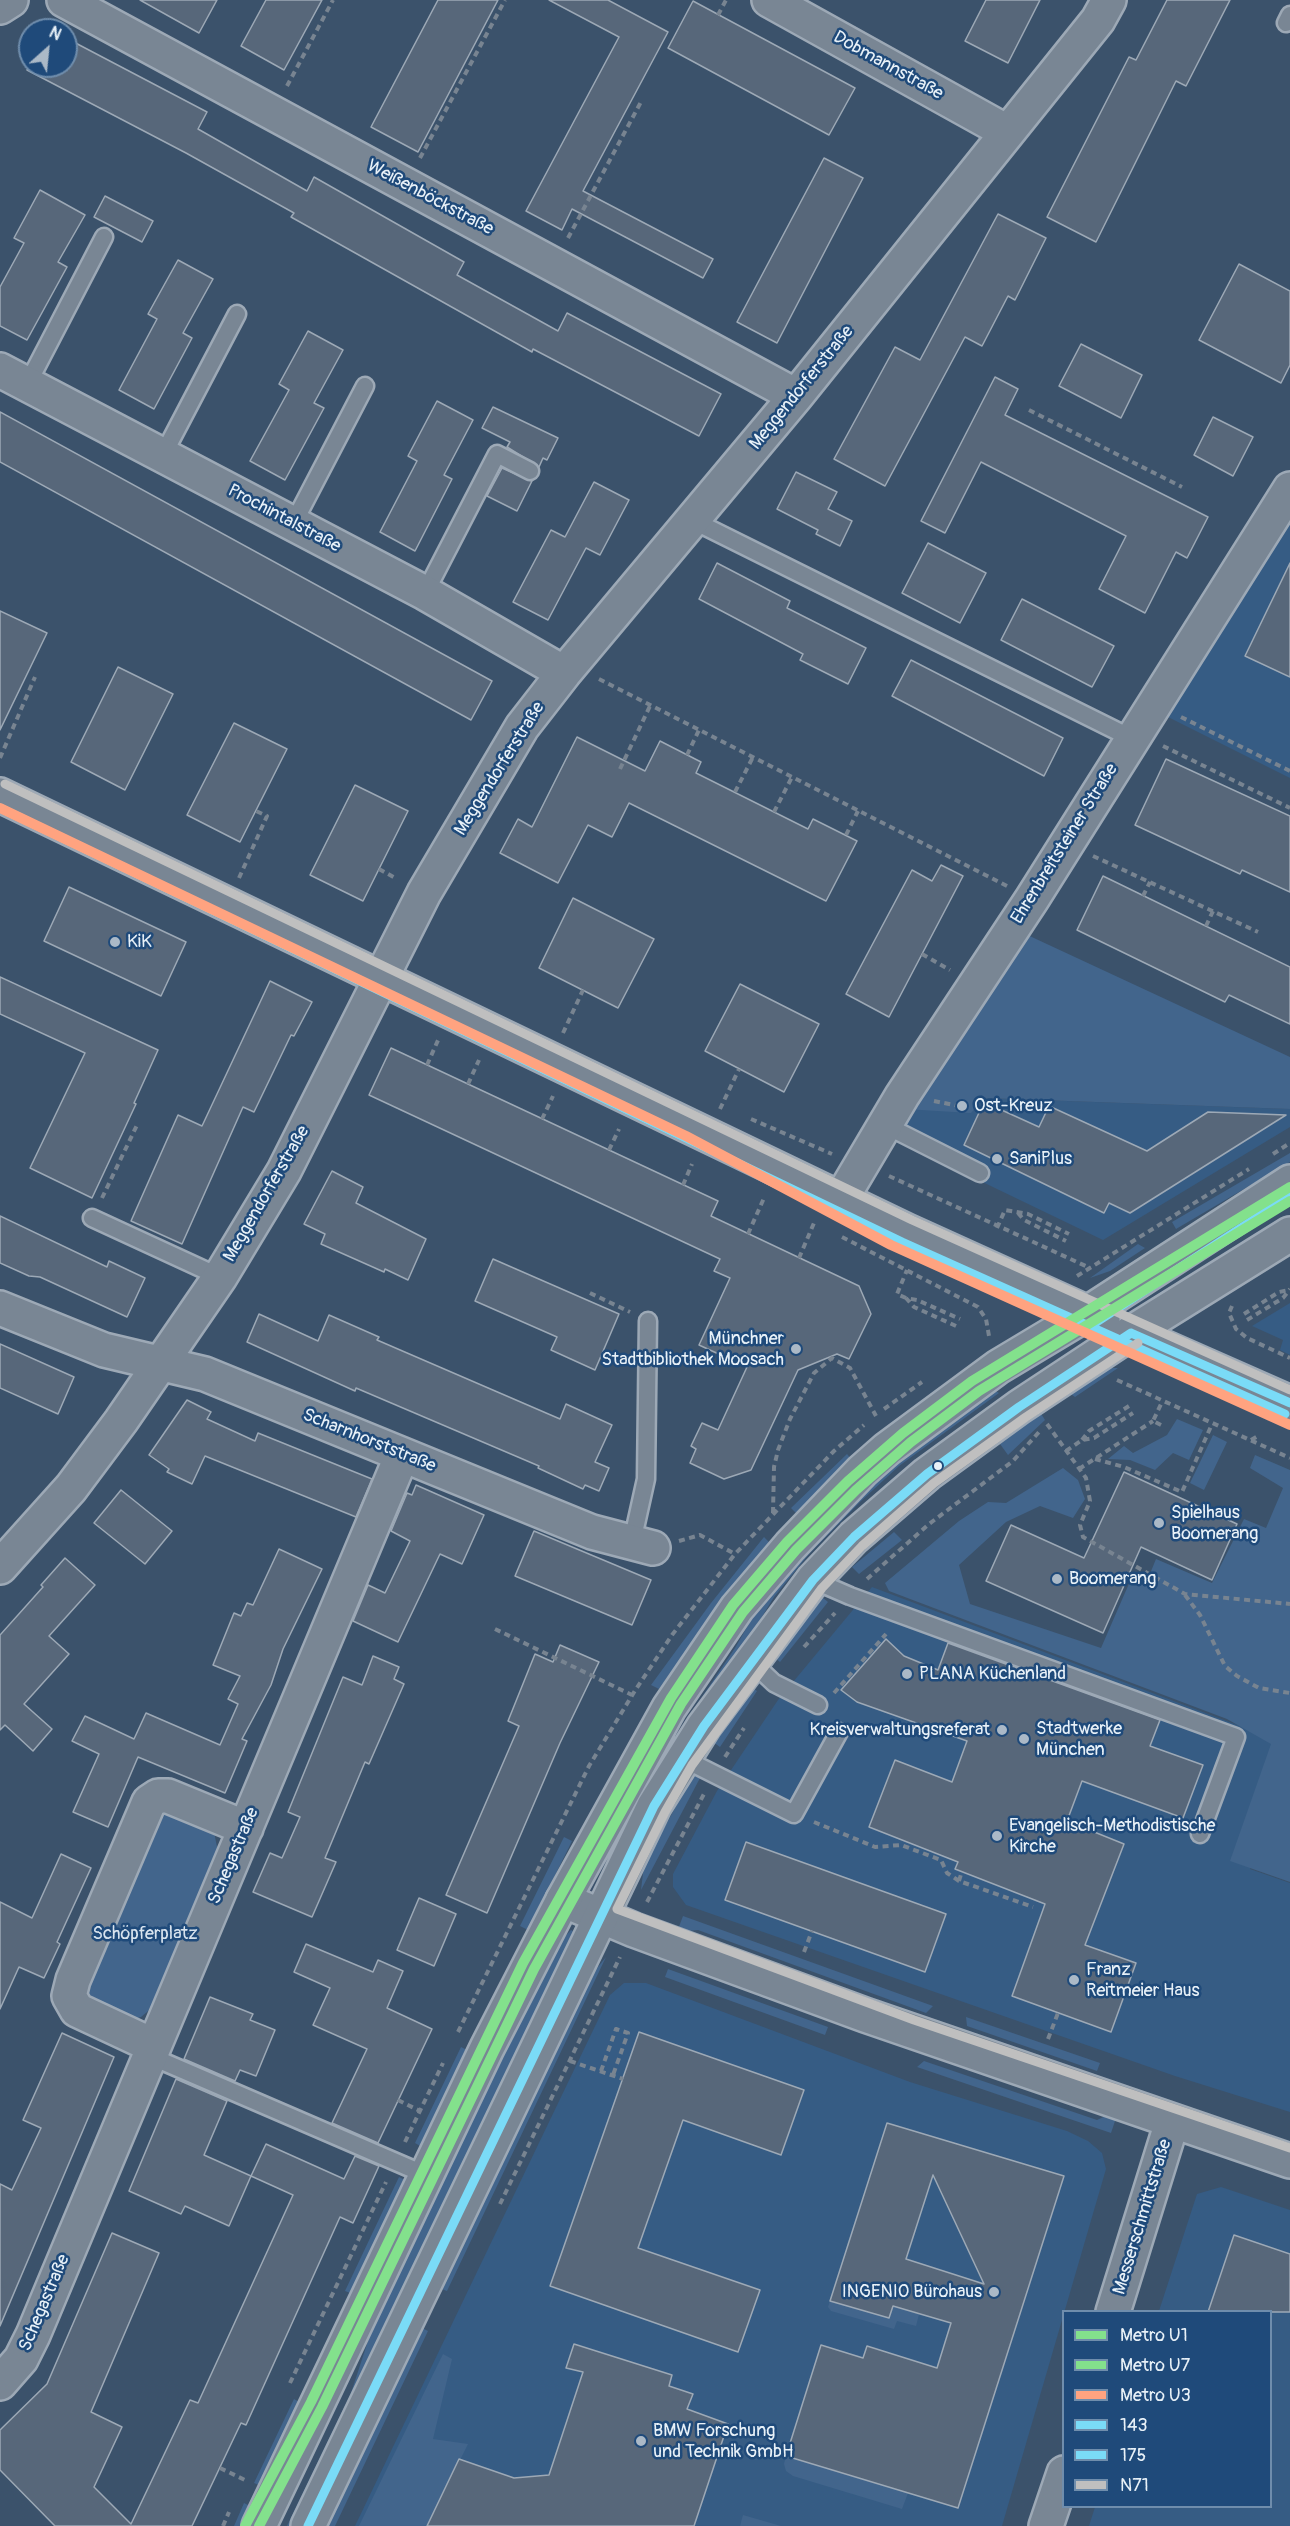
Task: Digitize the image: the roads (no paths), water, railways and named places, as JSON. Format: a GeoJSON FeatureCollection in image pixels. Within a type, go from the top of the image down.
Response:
{"type":"FeatureCollection","features":[{"type":"Feature","properties":{"kind":"street"},"geometry":{"type":"LineString","coordinates":[[0,7],[11,0]]}},
{"type":"Feature","properties":{"kind":"street","name":"Weißenböckstraße"},"geometry":{"type":"LineString","coordinates":[[64,0],[796,396]]}},
{"type":"Feature","properties":{"kind":"street","name":"Dobmannstraße"},"geometry":{"type":"LineString","coordinates":[[769,0],[1006,132]]}},
{"type":"Feature","properties":{"kind":"street","name":"Meggendorferstraße"},"geometry":{"type":"LineString","coordinates":[[0,1567],[71,1488],[162,1363],[220,1277],[284,1171],[424,893],[522,728],[568,669],[694,521],[796,396],[1098,20],[1109,0]]}},
{"type":"Feature","properties":{"kind":"street","name":"Prochintalstraße"},"geometry":{"type":"LineString","coordinates":[[14,378],[568,669]]}},
{"type":"Feature","properties":{"kind":"street","name":"Ehrenbreitsteiner Straße"},"geometry":{"type":"LineString","coordinates":[[841,1199],[860,1163],[1032,899],[1144,741],[1154,703],[1290,489]]}},
{"type":"Feature","properties":{"kind":"street"},"geometry":{"type":"LineString","coordinates":[[0,795],[841,1199],[1131,1333],[1290,1403]]}},
{"type":"Feature","properties":{"kind":"street"},"geometry":{"type":"LineString","coordinates":[[260,2526],[426,2175],[563,1900],[669,1708],[737,1608],[790,1546],[862,1471],[887,1449],[998,1367],[1088,1313],[1290,1182]]}},
{"type":"Feature","properties":{"kind":"street"},"geometry":{"type":"LineString","coordinates":[[308,2526],[654,1806],[682,1758],[763,1673],[813,1580],[854,1537],[927,1474],[1019,1407],[1131,1333],[1290,1234]]}},
{"type":"Feature","properties":{"kind":"street","name":"Scharnhorststraße"},"geometry":{"type":"LineString","coordinates":[[0,1308],[104,1350],[205,1374],[592,1532],[642,1545]]}},
{"type":"Feature","properties":{"kind":"street","name":"Schegastraße"},"geometry":{"type":"LineString","coordinates":[[0,2383],[21,2359],[33,2335],[402,1455]]}},
{"type":"Feature","properties":{"kind":"street"},"geometry":{"type":"LineString","coordinates":[[152,2051],[86,2016],[71,2003],[70,1988],[90,1938],[149,1802],[158,1797],[168,1796],[246,1828]]}},
{"type":"Feature","properties":{"kind":"street"},"geometry":{"type":"LineString","coordinates":[[563,1900],[634,1930],[1172,2122],[1290,2161]]}},
{"type":"Feature","properties":{"kind":"street","name":"Messerschmittstraße"},"geometry":{"type":"LineString","coordinates":[[1114,2310],[1172,2122]]}},
{"type":"Feature","properties":{"kind":"street"},"geometry":{"type":"LineString","coordinates":[[1046,2526],[1062,2479]]}},
{"type":"Feature","properties":{"kind":"lane"},"geometry":{"type":"LineString","coordinates":[[14,378],[104,237]]}},
{"type":"Feature","properties":{"kind":"lane"},"geometry":{"type":"LineString","coordinates":[[163,455],[237,314]]}},
{"type":"Feature","properties":{"kind":"lane"},"geometry":{"type":"LineString","coordinates":[[293,524],[365,386]]}},
{"type":"Feature","properties":{"kind":"lane"},"geometry":{"type":"LineString","coordinates":[[425,593],[497,454],[530,471]]}},
{"type":"Feature","properties":{"kind":"lane"},"geometry":{"type":"LineString","coordinates":[[694,521],[1144,741]]}},
{"type":"Feature","properties":{"kind":"lane"},"geometry":{"type":"LineString","coordinates":[[885,1125],[980,1173]]}},
{"type":"Feature","properties":{"kind":"lane"},"geometry":{"type":"LineString","coordinates":[[92,1218],[220,1277]]}},
{"type":"Feature","properties":{"kind":"lane"},"geometry":{"type":"LineString","coordinates":[[642,1545],[646,1479],[648,1321]]}},
{"type":"Feature","properties":{"kind":"lane"},"geometry":{"type":"LineString","coordinates":[[813,1580],[850,1596],[1236,1737],[1200,1834]]}},
{"type":"Feature","properties":{"kind":"lane"},"geometry":{"type":"LineString","coordinates":[[763,1673],[821,1698]]}},
{"type":"Feature","properties":{"kind":"lane"},"geometry":{"type":"LineString","coordinates":[[682,1758],[794,1814],[838,1732]]}},
{"type":"Feature","properties":{"kind":"lane"},"geometry":{"type":"LineString","coordinates":[[152,2051],[426,2175]]}},
{"type":"Feature","properties":{"kind":"metro line","name":"U3"},"geometry":{"type":"LineString","coordinates":[[0,808],[686,1136],[891,1245],[1290,1425]]}},
{"type":"Feature","properties":{"kind":"metro line","name":"U1"},"geometry":{"type":"LineString","coordinates":[[245,2526],[311,2402],[523,1963],[671,1698],[733,1605],[787,1542],[848,1481],[903,1433],[972,1381],[1290,1187]]}},
{"type":"Feature","properties":{"kind":"metro line","name":"U7"},"geometry":{"type":"LineString","coordinates":[[259,2526],[322,2407],[534,1969],[681,1704],[743,1612],[796,1550],[856,1490],[911,1442],[979,1391],[1290,1201]]}},
{"type":"Feature","properties":{"kind":"place","name":"KiK"},"geometry":{"type":"Point","coordinates":[115,942]}},
{"type":"Feature","properties":{"kind":"place","name":"Ost-Kreuz"},"geometry":{"type":"Point","coordinates":[962,1106]}},
{"type":"Feature","properties":{"kind":"place","name":"SaniPlus"},"geometry":{"type":"Point","coordinates":[997,1159]}},
{"type":"Feature","properties":{"kind":"place","name":"Münchner Stadtbibliothek Moosach"},"geometry":{"type":"Point","coordinates":[796,1349]}},
{"type":"Feature","properties":{"kind":"place","name":"Spielhaus Boomerang"},"geometry":{"type":"Point","coordinates":[1159,1523]}},
{"type":"Feature","properties":{"kind":"place","name":"Boomerang"},"geometry":{"type":"Point","coordinates":[1057,1579]}},
{"type":"Feature","properties":{"kind":"place","name":"PLANA Küchenland"},"geometry":{"type":"Point","coordinates":[907,1674]}},
{"type":"Feature","properties":{"kind":"place","name":"Kreisverwaltungsreferat"},"geometry":{"type":"Point","coordinates":[1002,1730]}},
{"type":"Feature","properties":{"kind":"place","name":"Stadtwerke München"},"geometry":{"type":"Point","coordinates":[1024,1739]}},
{"type":"Feature","properties":{"kind":"place","name":"Evangelisch-Methodistische Kirche"},"geometry":{"type":"Point","coordinates":[997,1836]}},
{"type":"Feature","properties":{"kind":"place","name":"Franz Reitmeier Haus"},"geometry":{"type":"Point","coordinates":[1074,1980]}},
{"type":"Feature","properties":{"kind":"place","name":"INGENIO Bürohaus"},"geometry":{"type":"Point","coordinates":[994,2292]}},
{"type":"Feature","properties":{"kind":"place","name":"BMW Forschung und Technik GmbH"},"geometry":{"type":"Point","coordinates":[641,2441]}},
{"type":"Feature","properties":{"kind":"park label","name":"Schöpferplatz"},"geometry":{"type":"Point","coordinates":[145,1934]}}]}
